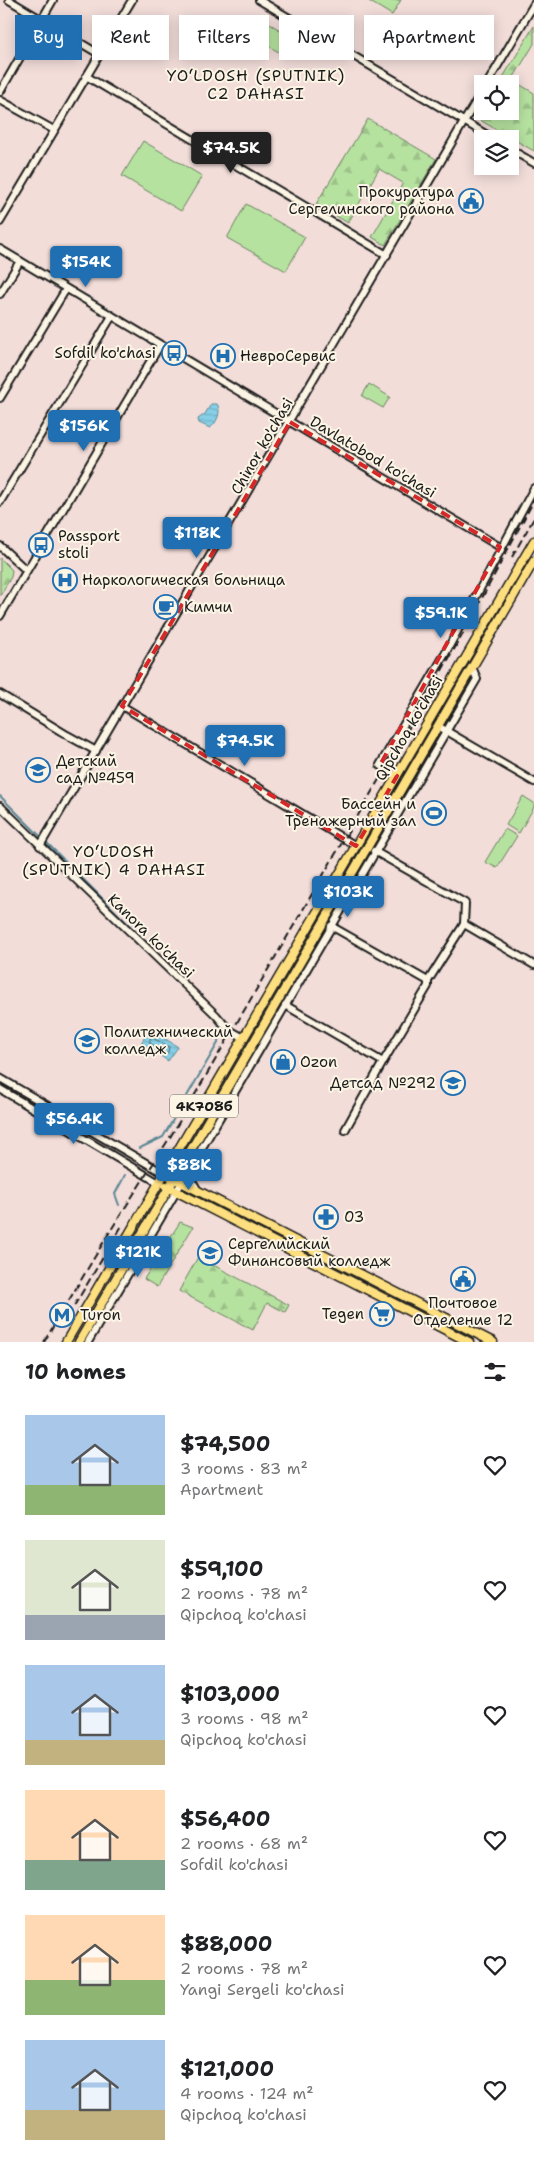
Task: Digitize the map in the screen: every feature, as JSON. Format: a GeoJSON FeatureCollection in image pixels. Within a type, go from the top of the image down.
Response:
{"type":"FeatureCollection","features":[{"type":"Feature","properties":{"kind":"main road","name":"Qipchoq ko'chasi"},"geometry":{"type":"LineString","coordinates":[[66,1342],[534,541]]}},
{"type":"Feature","properties":{"kind":"main road","name":"Qipchoq ko'chasi"},"geometry":{"type":"LineString","coordinates":[[79,1342],[178,1180],[241,1063],[534,561]]}},
{"type":"Feature","properties":{"kind":"main road"},"geometry":{"type":"LineString","coordinates":[[464,662],[472,667]]}},
{"type":"Feature","properties":{"kind":"main road"},"geometry":{"type":"LineString","coordinates":[[387,793],[396,798]]}},
{"type":"Feature","properties":{"kind":"main road"},"geometry":{"type":"LineString","coordinates":[[232,1058],[241,1063]]}},
{"type":"Feature","properties":{"kind":"main road"},"geometry":{"type":"LineString","coordinates":[[165,1174],[493,1342]]}},
{"type":"Feature","properties":{"kind":"main road"},"geometry":{"type":"LineString","coordinates":[[165,1174],[172,1190]]}},
{"type":"Feature","properties":{"kind":"main road"},"geometry":{"type":"LineString","coordinates":[[159,1183],[469,1342]]}},
{"type":"Feature","properties":{"kind":"main road"},"geometry":{"type":"LineString","coordinates":[[96,1292],[105,1298]]}},
{"type":"Feature","properties":{"kind":"street"},"geometry":{"type":"LineString","coordinates":[[9,0],[36,15]]}},
{"type":"Feature","properties":{"kind":"street"},"geometry":{"type":"LineString","coordinates":[[44,15],[53,0]]}},
{"type":"Feature","properties":{"kind":"street"},"geometry":{"type":"LineString","coordinates":[[123,15],[132,0]]}},
{"type":"Feature","properties":{"kind":"street"},"geometry":{"type":"LineString","coordinates":[[259,0],[480,130]]}},
{"type":"Feature","properties":{"kind":"street"},"geometry":{"type":"LineString","coordinates":[[492,75],[534,4]]}},
{"type":"Feature","properties":{"kind":"street"},"geometry":{"type":"LineString","coordinates":[[0,92],[18,60]]}},
{"type":"Feature","properties":{"kind":"street"},"geometry":{"type":"LineString","coordinates":[[0,222],[95,60]]}},
{"type":"Feature","properties":{"kind":"street"},"geometry":{"type":"LineString","coordinates":[[86,76],[387,254]]}},
{"type":"Feature","properties":{"kind":"street"},"geometry":{"type":"LineString","coordinates":[[0,100],[54,130]]}},
{"type":"Feature","properties":{"kind":"street","name":"Chinor ko'chasi"},"geometry":{"type":"LineString","coordinates":[[43,842],[474,105]]}},
{"type":"Feature","properties":{"kind":"street"},"geometry":{"type":"LineString","coordinates":[[519,154],[534,163]]}},
{"type":"Feature","properties":{"kind":"street","name":"Davlatobod ko'chasi"},"geometry":{"type":"LineString","coordinates":[[0,249],[500,547]]}},
{"type":"Feature","properties":{"kind":"street"},"geometry":{"type":"LineString","coordinates":[[0,294],[20,261]]}},
{"type":"Feature","properties":{"kind":"street"},"geometry":{"type":"LineString","coordinates":[[0,398],[66,289]]}},
{"type":"Feature","properties":{"kind":"street"},"geometry":{"type":"LineString","coordinates":[[0,502],[112,316]]}},
{"type":"Feature","properties":{"kind":"street"},"geometry":{"type":"LineString","coordinates":[[0,616],[160,345]]}},
{"type":"Feature","properties":{"kind":"street"},"geometry":{"type":"LineString","coordinates":[[397,776],[380,765],[445,654],[500,547],[534,488]]}},
{"type":"Feature","properties":{"kind":"street"},"geometry":{"type":"LineString","coordinates":[[0,546],[26,570]]}},
{"type":"Feature","properties":{"kind":"street","name":"Qipchoq ko'chasi"},"geometry":{"type":"LineString","coordinates":[[178,1180],[190,1167],[374,851],[477,679],[472,667]]}},
{"type":"Feature","properties":{"kind":"street"},"geometry":{"type":"LineString","coordinates":[[0,694],[96,751]]}},
{"type":"Feature","properties":{"kind":"street"},"geometry":{"type":"LineString","coordinates":[[122,706],[356,846]]}},
{"type":"Feature","properties":{"kind":"street"},"geometry":{"type":"LineString","coordinates":[[438,726],[534,782]]}},
{"type":"Feature","properties":{"kind":"street","name":"Kanora ko'chasi"},"geometry":{"type":"LineString","coordinates":[[0,806],[43,842],[228,1029],[244,1038]]}},
{"type":"Feature","properties":{"kind":"street"},"geometry":{"type":"LineString","coordinates":[[345,1130],[428,981],[464,924],[465,903],[374,851]]}},
{"type":"Feature","properties":{"kind":"street"},"geometry":{"type":"LineString","coordinates":[[464,924],[534,965]]}},
{"type":"Feature","properties":{"kind":"street"},"geometry":{"type":"LineString","coordinates":[[331,926],[428,981]]}},
{"type":"Feature","properties":{"kind":"street"},"geometry":{"type":"LineString","coordinates":[[284,1005],[383,1062]]}},
{"type":"Feature","properties":{"kind":"street"},"geometry":{"type":"LineString","coordinates":[[0,1078],[165,1174]]}},
{"type":"Feature","properties":{"kind":"street"},"geometry":{"type":"LineString","coordinates":[[0,1089],[159,1183]]}},
{"type":"Feature","properties":{"kind":"street"},"geometry":{"type":"LineString","coordinates":[[137,1170],[142,1160]]}},
{"type":"Feature","properties":{"kind":"street"},"geometry":{"type":"LineString","coordinates":[[190,1167],[190,1177],[198,1191]]}},
{"type":"Feature","properties":{"kind":"street","name":"Qipchoq ko'chasi"},"geometry":{"type":"LineString","coordinates":[[88,1342],[169,1204],[172,1190]]}},
{"type":"Feature","properties":{"kind":"street"},"geometry":{"type":"LineString","coordinates":[[169,1204],[181,1198],[193,1200]]}},
{"type":"Feature","properties":{"kind":"highlighted area"},"geometry":{"type":"Polygon","coordinates":[[[290,422],[500,547],[380,765],[397,776],[356,846],[122,706],[290,422]]]}},
{"type":"Feature","properties":{"kind":"green space"},"geometry":{"type":"Polygon","coordinates":[[[367,0],[401,0],[392,15],[367,0]]]}},
{"type":"Feature","properties":{"kind":"green space"},"geometry":{"type":"Polygon","coordinates":[[[269,23],[279,29],[279,52],[269,46],[269,23]]]}},
{"type":"Feature","properties":{"kind":"green space"},"geometry":{"type":"Polygon","coordinates":[[[534,26],[534,44],[515,75],[504,75],[534,26]]]}},
{"type":"Feature","properties":{"kind":"green space"},"geometry":{"type":"Polygon","coordinates":[[[519,84],[534,93],[534,151],[519,142],[519,130],[497,130],[480,120],[519,120],[519,84]]]}},
{"type":"Feature","properties":{"kind":"green space"},"geometry":{"type":"Polygon","coordinates":[[[368,119],[436,159],[385,245],[372,237],[403,183],[379,169],[348,223],[316,204],[368,119]]]}},
{"type":"Feature","properties":{"kind":"green space"},"geometry":{"type":"Polygon","coordinates":[[[143,141],[202,176],[181,211],[122,176],[143,141]]]}},
{"type":"Feature","properties":{"kind":"green space"},"geometry":{"type":"Polygon","coordinates":[[[246,204],[305,237],[286,271],[227,238],[246,204]]]}},
{"type":"Feature","properties":{"kind":"green space"},"geometry":{"type":"Polygon","coordinates":[[[369,384],[390,397],[383,408],[362,396],[369,384]]]}},
{"type":"Feature","properties":{"kind":"green space"},"geometry":{"type":"Polygon","coordinates":[[[0,558],[12,570],[11,577],[0,596],[0,558]]]}},
{"type":"Feature","properties":{"kind":"green space"},"geometry":{"type":"Polygon","coordinates":[[[523,796],[534,803],[534,807],[519,833],[506,825],[523,796]]]}},
{"type":"Feature","properties":{"kind":"green space"},"geometry":{"type":"Polygon","coordinates":[[[505,829],[517,836],[497,868],[485,862],[505,829]]]}},
{"type":"Feature","properties":{"kind":"green space"},"geometry":{"type":"Polygon","coordinates":[[[180,1222],[193,1227],[157,1287],[144,1279],[180,1222]]]}},
{"type":"Feature","properties":{"kind":"green space"},"geometry":{"type":"Polygon","coordinates":[[[198,1257],[289,1305],[285,1312],[267,1303],[253,1330],[179,1291],[198,1257]]]}},
{"type":"Feature","properties":{"kind":"water"},"geometry":{"type":"Polygon","coordinates":[[[211,404],[217,404],[219,413],[217,420],[210,428],[199,423],[198,419],[205,414],[211,404]]]}},
{"type":"Feature","properties":{"kind":"water"},"geometry":{"type":"Polygon","coordinates":[[[150,1029],[178,1047],[168,1061],[141,1043],[150,1029]]]}},
{"type":"Feature","properties":{"kind":"waterway"},"geometry":{"type":"LineString","coordinates":[[0,796],[42,838]]}},
{"type":"Feature","properties":{"kind":"waterway"},"geometry":{"type":"LineString","coordinates":[[46,842],[217,1013]]}},
{"type":"Feature","properties":{"kind":"waterway"},"geometry":{"type":"LineString","coordinates":[[140,1148],[163,1137],[218,1043],[219,1022]]}},
{"type":"Feature","properties":{"kind":"waterway"},"geometry":{"type":"LineString","coordinates":[[119,1205],[115,1194],[125,1175]]}},
{"type":"Feature","properties":{"kind":"railway"},"geometry":{"type":"LineString","coordinates":[[44,1342],[109,1233],[172,1134],[409,728],[464,632],[534,500]]}},
{"type":"Feature","properties":{"kind":"railway"},"geometry":{"type":"LineString","coordinates":[[512,557],[534,518]]}},
{"type":"Feature","properties":{"kind":"railway"},"geometry":{"type":"LineString","coordinates":[[74,1306],[123,1224]]}},
{"type":"Feature","properties":{"kind":"place","name":"Прокуратура Сергелинского района"},"geometry":{"type":"Point","coordinates":[471,201]}},
{"type":"Feature","properties":{"kind":"place","name":"Sofdil ko'chasi"},"geometry":{"type":"Point","coordinates":[174,353]}},
{"type":"Feature","properties":{"kind":"place","name":"НевроСервис"},"geometry":{"type":"Point","coordinates":[223,356]}},
{"type":"Feature","properties":{"kind":"place","name":"Passport stoli"},"geometry":{"type":"Point","coordinates":[41,545]}},
{"type":"Feature","properties":{"kind":"place","name":"Наркологическая больница"},"geometry":{"type":"Point","coordinates":[65,580]}},
{"type":"Feature","properties":{"kind":"place","name":"Кимчи"},"geometry":{"type":"Point","coordinates":[166,607]}},
{"type":"Feature","properties":{"kind":"place","name":"Детский сад №459"},"geometry":{"type":"Point","coordinates":[38,770]}},
{"type":"Feature","properties":{"kind":"place","name":"Бассейн и Тренажерный зал"},"geometry":{"type":"Point","coordinates":[434,813]}},
{"type":"Feature","properties":{"kind":"place","name":"Политехнический колледж"},"geometry":{"type":"Point","coordinates":[87,1041]}},
{"type":"Feature","properties":{"kind":"place","name":"Ozon"},"geometry":{"type":"Point","coordinates":[283,1062]}},
{"type":"Feature","properties":{"kind":"place","name":"Детсад №292"},"geometry":{"type":"Point","coordinates":[453,1083]}},
{"type":"Feature","properties":{"kind":"place","name":"03"},"geometry":{"type":"Point","coordinates":[326,1217]}},
{"type":"Feature","properties":{"kind":"place","name":"Сергелийский Финансовый колледж"},"geometry":{"type":"Point","coordinates":[210,1253]}},
{"type":"Feature","properties":{"kind":"place","name":"Почтовое Отделение 12"},"geometry":{"type":"Point","coordinates":[463,1279]}},
{"type":"Feature","properties":{"kind":"place","name":"Tegen"},"geometry":{"type":"Point","coordinates":[382,1314]}},
{"type":"Feature","properties":{"kind":"place","name":"Turon"},"geometry":{"type":"Point","coordinates":[62,1315]}},
{"type":"Feature","properties":{"kind":"district","name":"YO‘LDOSH (SPUTNIK) C2 DAHASI"},"geometry":{"type":"Point","coordinates":[256,84]}},
{"type":"Feature","properties":{"kind":"district","name":"YO‘LDOSH (SPUTNIK) 4 DAHASI"},"geometry":{"type":"Point","coordinates":[114,860]}}]}
